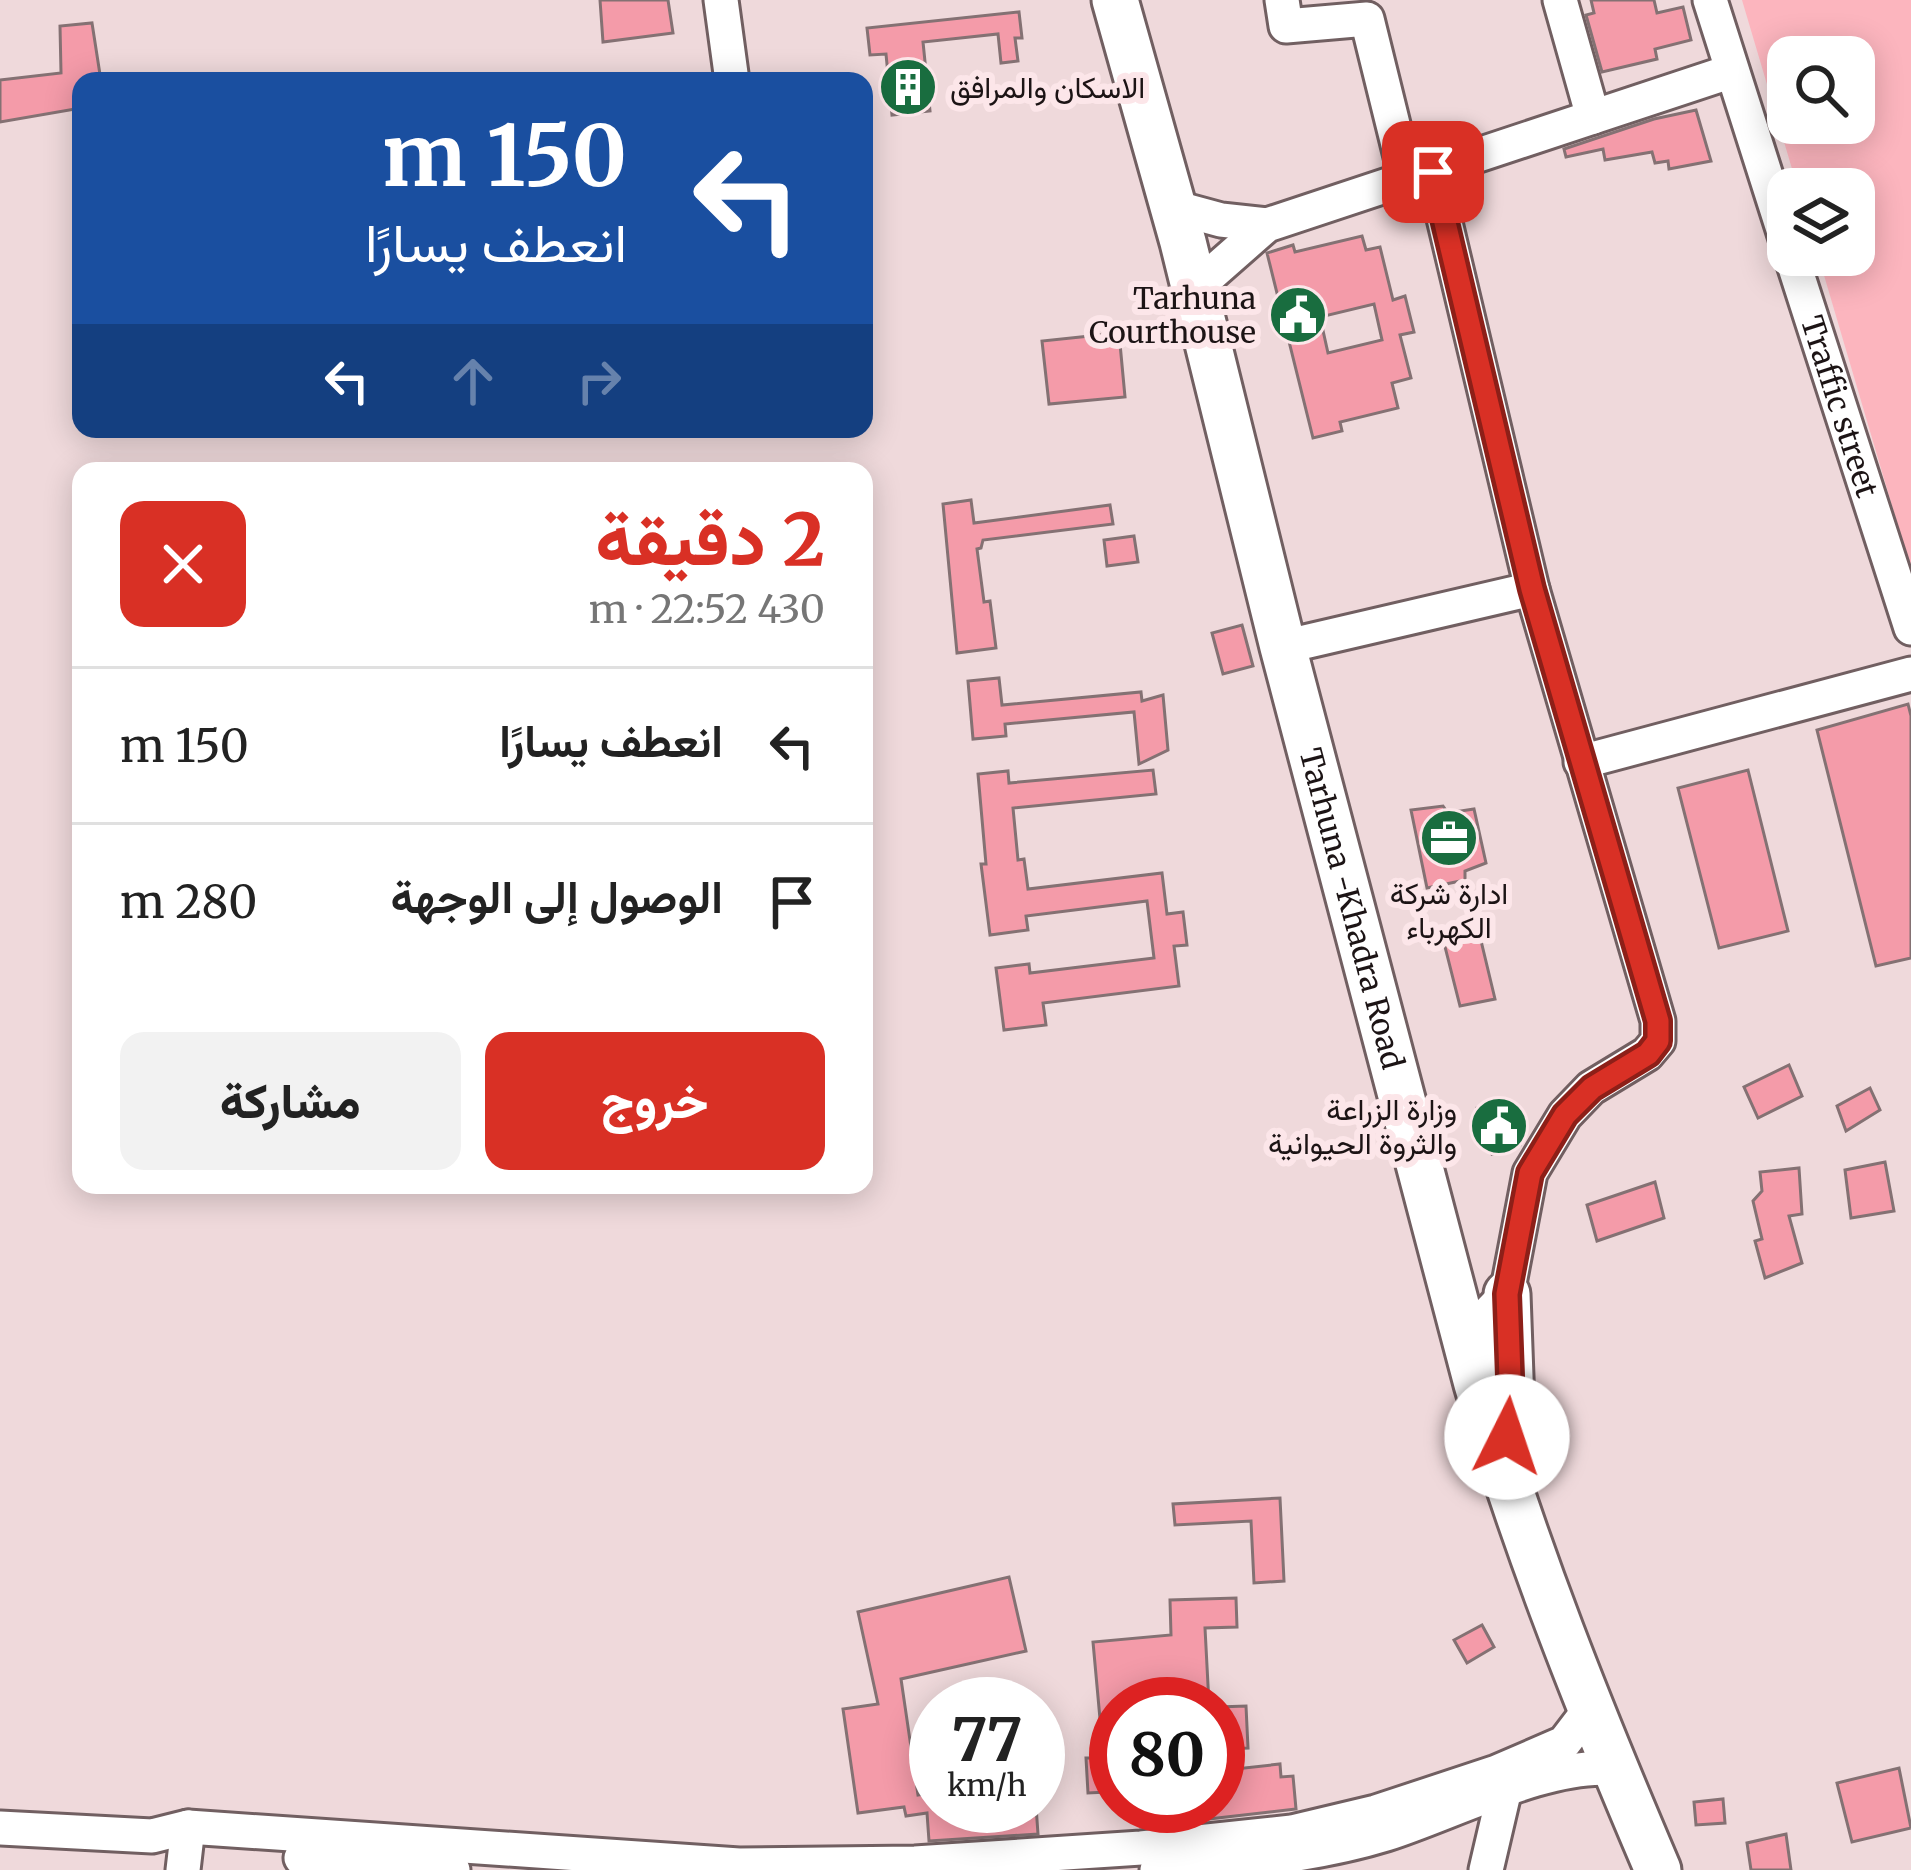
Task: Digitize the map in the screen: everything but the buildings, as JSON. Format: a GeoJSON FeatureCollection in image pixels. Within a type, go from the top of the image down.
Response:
{"type":"FeatureCollection","features":[{"type":"Feature","properties":{"kind":"highway","name":"Tarhuna -Khadra Road"},"geometry":{"type":"LineString","coordinates":[[1115,0],[1502,1470],[1590,1708],[1658,1870]]}},
{"type":"Feature","properties":{"kind":"highway"},"geometry":{"type":"LineString","coordinates":[[1502,1470],[1511,1404],[1511,1273]]}},
{"type":"Feature","properties":{"kind":"street"},"geometry":{"type":"LineString","coordinates":[[721,0],[731,72]]}},
{"type":"Feature","properties":{"kind":"street"},"geometry":{"type":"LineString","coordinates":[[1282,0],[1286,26],[1367,20],[1420,176],[1532,589],[1658,1021],[1658,1041],[1648,1054],[1592,1088],[1565,1115],[1530,1173],[1511,1273],[1458,1317]]}},
{"type":"Feature","properties":{"kind":"street"},"geometry":{"type":"LineString","coordinates":[[1560,0],[1593,116]]}},
{"type":"Feature","properties":{"kind":"street"},"geometry":{"type":"LineString","coordinates":[[1710,0],[1767,180]]}},
{"type":"Feature","properties":{"kind":"street"},"geometry":{"type":"LineString","coordinates":[[1194,290],[1267,225],[1732,71]]}},
{"type":"Feature","properties":{"kind":"street"},"geometry":{"type":"LineString","coordinates":[[1172,207],[1221,220],[1267,225]]}},
{"type":"Feature","properties":{"kind":"street","name":"Traffic street"},"geometry":{"type":"LineString","coordinates":[[1798,276],[1911,628]]}},
{"type":"Feature","properties":{"kind":"street"},"geometry":{"type":"LineString","coordinates":[[1283,646],[1532,589]]}},
{"type":"Feature","properties":{"kind":"street"},"geometry":{"type":"LineString","coordinates":[[1581,762],[1911,674]]}},
{"type":"Feature","properties":{"kind":"street"},"geometry":{"type":"LineString","coordinates":[[1157,1870],[1296,1856],[1383,1835],[1501,1782],[1564,1743],[1590,1708]]}},
{"type":"Feature","properties":{"kind":"street"},"geometry":{"type":"LineString","coordinates":[[185,1849],[739,1864],[1036,1863],[1292,1832],[1501,1782],[1574,1769],[1615,1769]]}},
{"type":"Feature","properties":{"kind":"street"},"geometry":{"type":"LineString","coordinates":[[1486,1870],[1501,1782]]}},
{"type":"Feature","properties":{"kind":"street"},"geometry":{"type":"LineString","coordinates":[[0,1828],[152,1835],[185,1849],[453,1870]]}},
{"type":"Feature","properties":{"kind":"shaded area"},"geometry":{"type":"Polygon","coordinates":[[[1742,0],[1911,0],[1911,570],[1824,276],[1875,276],[1875,168],[1792,168],[1785,144],[1875,144],[1875,36],[1767,36],[1767,84],[1742,0]]]}},
{"type":"Feature","properties":{"kind":"place","name":"الاسكان والمرافق"},"geometry":{"type":"Point","coordinates":[908,87]}},
{"type":"Feature","properties":{"kind":"place","name":"Tarhuna Courthouse"},"geometry":{"type":"Point","coordinates":[1298,315]}},
{"type":"Feature","properties":{"kind":"place","name":"ادارة شركة الكهرباء"},"geometry":{"type":"Point","coordinates":[1449,838]}},
{"type":"Feature","properties":{"kind":"place","name":"وزارة الزراعة والثروة الحيوانية"},"geometry":{"type":"Point","coordinates":[1499,1126]}},
{"type":"Feature","properties":{"kind":"route"},"geometry":{"type":"LineString","coordinates":[[1433,172],[1532,589],[1658,1021],[1658,1041],[1648,1054],[1592,1088],[1565,1115],[1530,1173],[1507,1294],[1511,1404],[1507,1437]]}}]}
